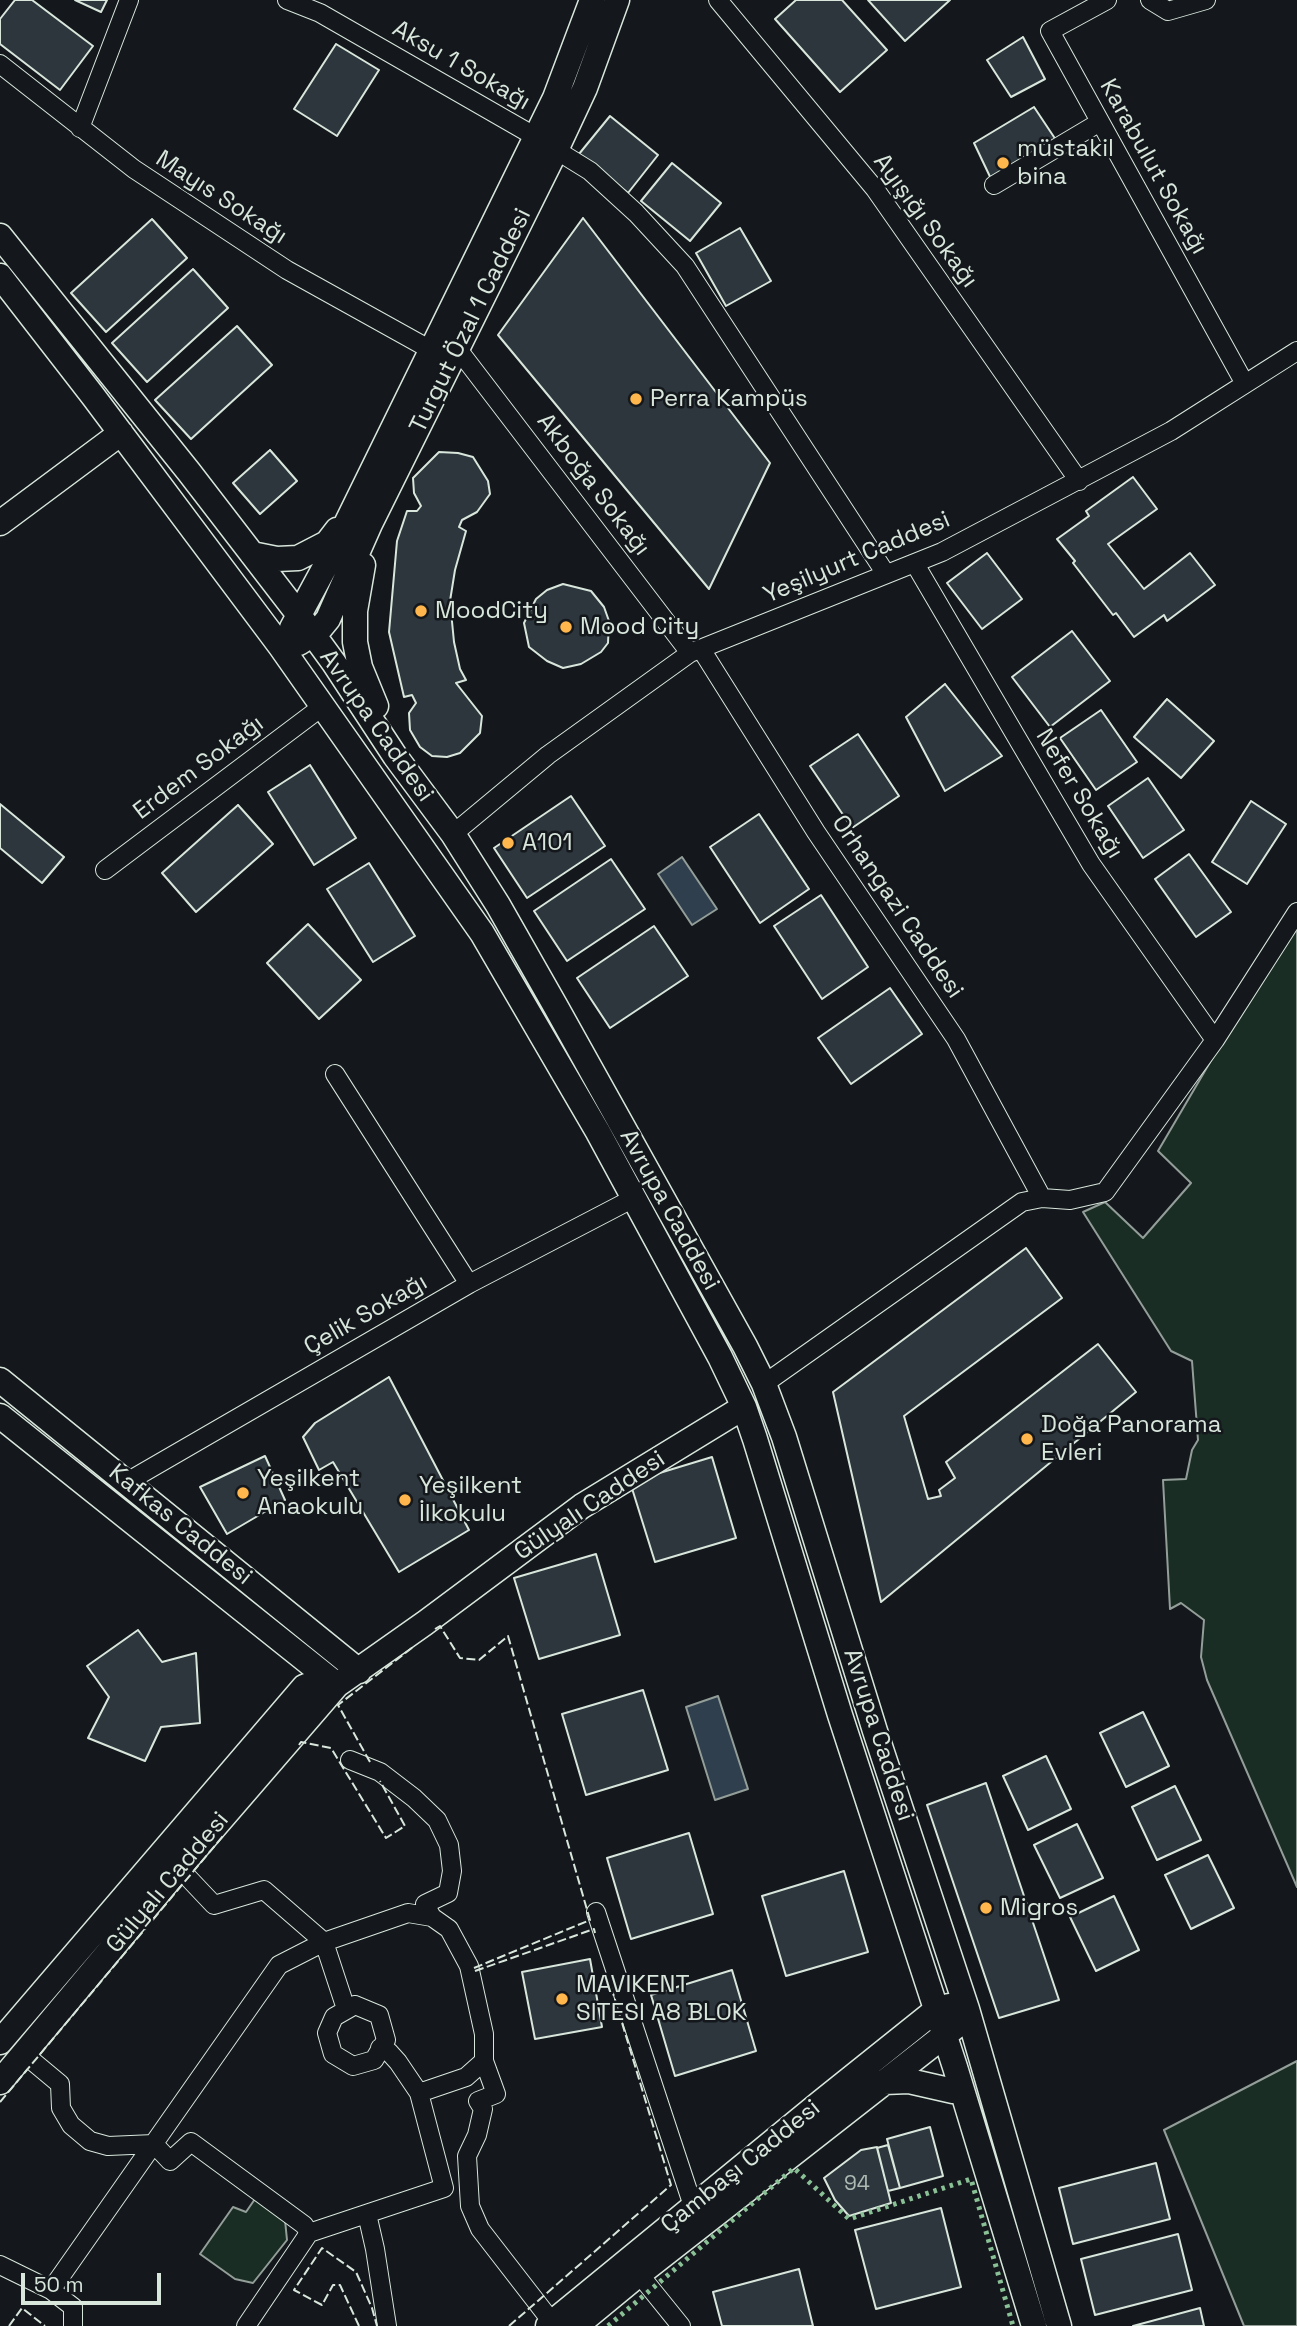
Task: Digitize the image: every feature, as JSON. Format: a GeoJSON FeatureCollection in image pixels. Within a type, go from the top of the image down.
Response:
{"type":"FeatureCollection","features":[{"type":"Feature","properties":{"kind":"street"},"geometry":{"type":"LineString","coordinates":[[80,128],[129,0]]}},
{"type":"Feature","properties":{"kind":"street","name":"Aksu 1 Sokağı"},"geometry":{"type":"LineString","coordinates":[[287,0],[320,13],[546,144],[590,171],[636,213],[685,266],[886,574]]}},
{"type":"Feature","properties":{"kind":"street","name":"Turgut Özal 1 Caddesi"},"geometry":{"type":"LineString","coordinates":[[281,647],[322,574],[361,519],[457,348],[546,144],[555,98],[592,0]]}},
{"type":"Feature","properties":{"kind":"street","name":"Turgut Özal 1 Caddesi"},"geometry":{"type":"LineString","coordinates":[[313,635],[328,619],[361,519],[431,350],[546,144],[585,88],[617,0]]}},
{"type":"Feature","properties":{"kind":"street","name":"Ayışığı Sokağı"},"geometry":{"type":"LineString","coordinates":[[718,0],[875,189],[1079,481]]}},
{"type":"Feature","properties":{"kind":"street","name":"Karabulut Sokağı"},"geometry":{"type":"LineString","coordinates":[[1107,0],[1050,31],[1245,384]]}},
{"type":"Feature","properties":{"kind":"street"},"geometry":{"type":"LineString","coordinates":[[1150,0],[1168,11],[1206,0]]}},
{"type":"Feature","properties":{"kind":"street","name":"Mayıs Sokağı"},"geometry":{"type":"LineString","coordinates":[[0,64],[134,169],[287,270],[394,327],[431,350]]}},
{"type":"Feature","properties":{"kind":"street"},"geometry":{"type":"LineString","coordinates":[[993,185],[1100,122]]}},
{"type":"Feature","properties":{"kind":"street","name":"Avrupa Caddesi"},"geometry":{"type":"LineString","coordinates":[[0,236],[128,394],[299,615],[395,756],[453,834],[498,905],[745,1346],[764,1384],[784,1437],[875,1731],[967,2009],[1059,2326]]}},
{"type":"Feature","properties":{"kind":"street","name":"Avrupa Caddesi"},"geometry":{"type":"LineString","coordinates":[[0,276],[281,647],[482,933],[598,1132],[720,1357],[744,1407],[945,2035],[1034,2326]]}},
{"type":"Feature","properties":{"kind":"street","name":"Akboğa Sokağı"},"geometry":{"type":"LineString","coordinates":[[457,348],[695,651]]}},
{"type":"Feature","properties":{"kind":"street","name":"Yeşilyurt Caddesi"},"geometry":{"type":"LineString","coordinates":[[453,834],[548,755],[695,651],[943,552],[1171,431],[1297,351]]}},
{"type":"Feature","properties":{"kind":"street"},"geometry":{"type":"LineString","coordinates":[[0,523],[121,433]]}},
{"type":"Feature","properties":{"kind":"street"},"geometry":{"type":"LineString","coordinates":[[252,554],[277,559],[298,558],[313,552],[361,519],[371,539],[359,578],[355,642],[360,667],[383,719],[395,756]]}},
{"type":"Feature","properties":{"kind":"street","name":"Nefer Sokağı"},"geometry":{"type":"LineString","coordinates":[[915,564],[1091,864],[1216,1040]]}},
{"type":"Feature","properties":{"kind":"street"},"geometry":{"type":"LineString","coordinates":[[281,647],[289,647],[313,635]]}},
{"type":"Feature","properties":{"kind":"street","name":"Orhangazi Caddesi"},"geometry":{"type":"LineString","coordinates":[[695,651],[956,1039],[1042,1198]]}},
{"type":"Feature","properties":{"kind":"street","name":"Erdem Sokağı"},"geometry":{"type":"LineString","coordinates":[[105,870],[323,706]]}},
{"type":"Feature","properties":{"kind":"street"},"geometry":{"type":"LineString","coordinates":[[764,1384],[1022,1202],[1042,1198],[1070,1200],[1105,1192],[1216,1040],[1297,912]]}},
{"type":"Feature","properties":{"kind":"street"},"geometry":{"type":"LineString","coordinates":[[335,1074],[468,1284]]}},
{"type":"Feature","properties":{"kind":"street","name":"Çelik Sokağı"},"geometry":{"type":"LineString","coordinates":[[127,1482],[468,1284],[634,1198]]}},
{"type":"Feature","properties":{"kind":"street","name":"Kafkas Caddesi"},"geometry":{"type":"LineString","coordinates":[[0,1380],[359,1671]]}},
{"type":"Feature","properties":{"kind":"street","name":"Gülyalı Caddesi"},"geometry":{"type":"LineString","coordinates":[[0,2082],[337,1685],[582,1506],[744,1407]]}},
{"type":"Feature","properties":{"kind":"street","name":"Kafkas Caddesi"},"geometry":{"type":"LineString","coordinates":[[0,1416],[337,1685]]}},
{"type":"Feature","properties":{"kind":"street","name":"Gülyalı Caddesi"},"geometry":{"type":"LineString","coordinates":[[0,2042],[304,1687],[318,1681],[337,1685]]}},
{"type":"Feature","properties":{"kind":"street"},"geometry":{"type":"LineString","coordinates":[[350,1760],[380,1772],[437,1820],[449,1846],[452,1871],[448,1893],[425,1904],[432,1917]]}},
{"type":"Feature","properties":{"kind":"street"},"geometry":{"type":"LineString","coordinates":[[179,1868],[214,1905],[264,1890],[324,1942],[346,2009]]}},
{"type":"Feature","properties":{"kind":"street"},"geometry":{"type":"LineString","coordinates":[[596,1912],[693,2206]]}},
{"type":"Feature","properties":{"kind":"street"},"geometry":{"type":"LineString","coordinates":[[51,2290],[279,1965],[324,1942],[408,1913],[432,1917],[449,1929],[469,1966],[484,2034],[484,2061],[496,2094],[478,2101],[483,2109],[477,2136],[467,2156],[470,2206],[480,2229],[559,2325]]}},
{"type":"Feature","properties":{"kind":"street"},"geometry":{"type":"LineString","coordinates":[[355,2005],[379,2015],[386,2040],[374,2060],[353,2066],[333,2054],[327,2033],[334,2017],[346,2009],[355,2005]]}},
{"type":"Feature","properties":{"kind":"street"},"geometry":{"type":"LineString","coordinates":[[936,2010],[956,2006],[967,2009]]}},
{"type":"Feature","properties":{"kind":"street","name":"Çambaşı Caddesi"},"geometry":{"type":"LineString","coordinates":[[559,2325],[639,2274],[945,2035],[960,2022],[967,2009]]}},
{"type":"Feature","properties":{"kind":"street","name":"Çambaşı Caddesi"},"geometry":{"type":"LineString","coordinates":[[559,2325],[693,2206],[936,2010]]}},
{"type":"Feature","properties":{"kind":"street"},"geometry":{"type":"LineString","coordinates":[[246,2326],[309,2233],[444,2188],[419,2093],[398,2062],[389,2052],[380,2048]]}},
{"type":"Feature","properties":{"kind":"street"},"geometry":{"type":"LineString","coordinates":[[24,2053],[60,2084],[61,2108],[71,2125],[90,2141],[108,2146],[154,2144],[170,2161],[191,2142],[304,2225],[309,2233]]}},
{"type":"Feature","properties":{"kind":"street"},"geometry":{"type":"LineString","coordinates":[[419,2093],[466,2077],[484,2061]]}},
{"type":"Feature","properties":{"kind":"street"},"geometry":{"type":"LineString","coordinates":[[884,2082],[909,2081],[962,2091]]}},
{"type":"Feature","properties":{"kind":"street"},"geometry":{"type":"LineString","coordinates":[[367,2214],[387,2326]]}},
{"type":"Feature","properties":{"kind":"street"},"geometry":{"type":"LineString","coordinates":[[0,2265],[51,2290],[73,2307],[73,2326]]}},
{"type":"Feature","properties":{"kind":"street"},"geometry":{"type":"LineString","coordinates":[[639,2274],[681,2326]]}},
{"type":"Feature","properties":{"kind":"green space"},"geometry":{"type":"Polygon","coordinates":[[[1297,926],[1297,1887],[1207,1680],[1201,1657],[1204,1620],[1181,1603],[1170,1609],[1163,1480],[1186,1479],[1192,1450],[1198,1440],[1192,1361],[1171,1351],[1083,1212],[1105,1202],[1143,1238],[1191,1183],[1158,1151],[1219,1047],[1297,926]]]}},
{"type":"Feature","properties":{"kind":"green space"},"geometry":{"type":"Polygon","coordinates":[[[1297,2061],[1297,2326],[1244,2326],[1164,2130],[1297,2061]]]}},
{"type":"Feature","properties":{"kind":"green space"},"geometry":{"type":"Polygon","coordinates":[[[257,2196],[285,2220],[287,2240],[253,2283],[235,2279],[200,2254],[233,2207],[246,2212],[257,2196]]]}},
{"type":"Feature","properties":{"kind":"water"},"geometry":{"type":"Polygon","coordinates":[[[682,857],[717,909],[692,925],[658,874],[682,857]]]}},
{"type":"Feature","properties":{"kind":"water"},"geometry":{"type":"Polygon","coordinates":[[[718,1696],[748,1789],[715,1800],[686,1707],[718,1696]]]}},
{"type":"Feature","properties":{"kind":"building"},"geometry":{"type":"Polygon","coordinates":[[[15,0],[32,0],[93,46],[60,90],[0,44],[0,19],[15,0]]]}},
{"type":"Feature","properties":{"kind":"building"},"geometry":{"type":"Polygon","coordinates":[[[75,0],[107,0],[101,12],[75,0]]]}},
{"type":"Feature","properties":{"kind":"building"},"geometry":{"type":"Polygon","coordinates":[[[796,0],[842,0],[887,50],[840,92],[775,19],[796,0]]]}},
{"type":"Feature","properties":{"kind":"building"},"geometry":{"type":"Polygon","coordinates":[[[868,0],[950,0],[905,41],[868,0]]]}},
{"type":"Feature","properties":{"kind":"building","name":"müstakil bina"},"geometry":{"type":"Polygon","coordinates":[[[1023,37],[1045,79],[1011,97],[987,60],[1023,37]]]}},
{"type":"Feature","properties":{"kind":"building"},"geometry":{"type":"Polygon","coordinates":[[[336,44],[379,70],[337,136],[294,109],[336,44]]]}},
{"type":"Feature","properties":{"kind":"building","name":"müstakil bina"},"geometry":{"type":"Polygon","coordinates":[[[1034,107],[1056,140],[993,183],[974,143],[1034,107]]]}},
{"type":"Feature","properties":{"kind":"building"},"geometry":{"type":"Polygon","coordinates":[[[610,116],[658,155],[628,193],[579,154],[610,116]]]}},
{"type":"Feature","properties":{"kind":"building"},"geometry":{"type":"Polygon","coordinates":[[[672,163],[721,203],[690,241],[641,201],[672,163]]]}},
{"type":"Feature","properties":{"kind":"building","name":"Perra Kampüs"},"geometry":{"type":"Polygon","coordinates":[[[583,218],[770,463],[709,589],[498,335],[583,218]]]}},
{"type":"Feature","properties":{"kind":"building"},"geometry":{"type":"Polygon","coordinates":[[[152,219],[187,258],[106,332],[71,293],[152,219]]]}},
{"type":"Feature","properties":{"kind":"building"},"geometry":{"type":"Polygon","coordinates":[[[740,228],[771,281],[726,306],[696,253],[740,228]]]}},
{"type":"Feature","properties":{"kind":"building"},"geometry":{"type":"Polygon","coordinates":[[[193,269],[228,308],[147,382],[112,343],[193,269]]]}},
{"type":"Feature","properties":{"kind":"building"},"geometry":{"type":"Polygon","coordinates":[[[237,326],[272,365],[191,439],[155,400],[237,326]]]}},
{"type":"Feature","properties":{"kind":"building"},"geometry":{"type":"Polygon","coordinates":[[[270,450],[297,481],[260,514],[233,483],[270,450]]]}},
{"type":"Feature","properties":{"kind":"building","name":"MoodCity"},"geometry":{"type":"Polygon","coordinates":[[[439,452],[473,457],[488,481],[490,494],[477,512],[462,520],[459,527],[466,531],[450,601],[454,642],[460,669],[466,680],[456,683],[482,716],[480,733],[460,753],[447,757],[432,756],[420,747],[410,730],[409,713],[416,703],[412,695],[404,697],[389,632],[397,541],[407,511],[417,511],[421,506],[414,493],[413,478],[439,452]]]}},
{"type":"Feature","properties":{"kind":"building"},"geometry":{"type":"Polygon","coordinates":[[[1133,477],[1157,509],[1108,544],[1144,589],[1190,553],[1215,585],[1167,621],[1164,615],[1134,637],[1116,613],[1113,615],[1057,539],[1089,516],[1086,511],[1133,477]]]}},
{"type":"Feature","properties":{"kind":"building"},"geometry":{"type":"Polygon","coordinates":[[[987,553],[1022,599],[982,629],[947,583],[987,553]]]}},
{"type":"Feature","properties":{"kind":"building","name":"Mood City"},"geometry":{"type":"Polygon","coordinates":[[[563,584],[591,591],[604,607],[609,621],[608,643],[601,652],[581,664],[563,668],[547,661],[529,647],[524,623],[536,599],[547,590],[563,584]]]}},
{"type":"Feature","properties":{"kind":"building"},"geometry":{"type":"Polygon","coordinates":[[[1072,631],[1110,681],[1050,727],[1012,677],[1072,631]]]}},
{"type":"Feature","properties":{"kind":"building"},"geometry":{"type":"Polygon","coordinates":[[[945,684],[1002,756],[945,791],[906,717],[945,684]]]}},
{"type":"Feature","properties":{"kind":"building"},"geometry":{"type":"Polygon","coordinates":[[[1167,699],[1214,741],[1181,778],[1134,737],[1167,699]]]}},
{"type":"Feature","properties":{"kind":"building"},"geometry":{"type":"Polygon","coordinates":[[[1101,710],[1137,762],[1096,790],[1060,738],[1101,710]]]}},
{"type":"Feature","properties":{"kind":"building"},"geometry":{"type":"Polygon","coordinates":[[[858,734],[899,796],[852,828],[810,766],[858,734]]]}},
{"type":"Feature","properties":{"kind":"building"},"geometry":{"type":"Polygon","coordinates":[[[310,765],[356,838],[314,865],[268,792],[310,765]]]}},
{"type":"Feature","properties":{"kind":"building"},"geometry":{"type":"Polygon","coordinates":[[[1148,778],[1184,830],[1143,858],[1108,806],[1148,778]]]}},
{"type":"Feature","properties":{"kind":"building"},"geometry":{"type":"Polygon","coordinates":[[[571,796],[605,846],[527,898],[494,848],[571,796]]]}},
{"type":"Feature","properties":{"kind":"building"},"geometry":{"type":"Polygon","coordinates":[[[1251,801],[1286,824],[1247,884],[1212,862],[1251,801]]]}},
{"type":"Feature","properties":{"kind":"building"},"geometry":{"type":"Polygon","coordinates":[[[0,804],[64,857],[42,883],[0,848],[0,804]]]}},
{"type":"Feature","properties":{"kind":"building"},"geometry":{"type":"Polygon","coordinates":[[[238,805],[273,844],[196,912],[162,873],[238,805]]]}},
{"type":"Feature","properties":{"kind":"building"},"geometry":{"type":"Polygon","coordinates":[[[759,814],[809,889],[760,923],[710,847],[759,814]]]}},
{"type":"Feature","properties":{"kind":"building"},"geometry":{"type":"Polygon","coordinates":[[[1189,854],[1231,912],[1196,937],[1155,879],[1189,854]]]}},
{"type":"Feature","properties":{"kind":"building"},"geometry":{"type":"Polygon","coordinates":[[[611,859],[645,909],[567,961],[534,911],[611,859]]]}},
{"type":"Feature","properties":{"kind":"building"},"geometry":{"type":"Polygon","coordinates":[[[369,863],[415,936],[373,962],[327,889],[369,863]]]}},
{"type":"Feature","properties":{"kind":"building"},"geometry":{"type":"Polygon","coordinates":[[[821,895],[868,967],[822,999],[774,926],[821,895]]]}},
{"type":"Feature","properties":{"kind":"building"},"geometry":{"type":"Polygon","coordinates":[[[308,924],[361,980],[319,1019],[267,963],[308,924]]]}},
{"type":"Feature","properties":{"kind":"building"},"geometry":{"type":"Polygon","coordinates":[[[654,926],[688,976],[610,1028],[577,978],[654,926]]]}},
{"type":"Feature","properties":{"kind":"building"},"geometry":{"type":"Polygon","coordinates":[[[890,988],[922,1034],[851,1084],[818,1038],[890,988]]]}},
{"type":"Feature","properties":{"kind":"building","name":"Doğa Panorama Evleri"},"geometry":{"type":"Polygon","coordinates":[[[1026,1248],[1062,1298],[904,1416],[928,1499],[941,1496],[939,1490],[955,1478],[946,1462],[1098,1344],[1136,1392],[881,1602],[833,1392],[1026,1248]]]}},
{"type":"Feature","properties":{"kind":"building","name":"Yeşilkent İlkokulu"},"geometry":{"type":"Polygon","coordinates":[[[389,1377],[469,1530],[399,1572],[333,1462],[319,1470],[303,1437],[315,1423],[389,1377]]]}},
{"type":"Feature","properties":{"kind":"building","name":"Yeşilkent Anaokulu"},"geometry":{"type":"Polygon","coordinates":[[[265,1456],[285,1500],[227,1534],[200,1487],[265,1456]]]}},
{"type":"Feature","properties":{"kind":"building"},"geometry":{"type":"Polygon","coordinates":[[[712,1457],[736,1538],[655,1562],[630,1482],[712,1457]]]}},
{"type":"Feature","properties":{"kind":"building"},"geometry":{"type":"Polygon","coordinates":[[[596,1554],[620,1635],[539,1659],[514,1578],[596,1554]]]}},
{"type":"Feature","properties":{"kind":"building"},"geometry":{"type":"Polygon","coordinates":[[[138,1630],[162,1662],[196,1653],[200,1723],[161,1727],[145,1761],[88,1738],[109,1697],[87,1666],[138,1630]]]}},
{"type":"Feature","properties":{"kind":"building"},"geometry":{"type":"Polygon","coordinates":[[[643,1690],[668,1770],[586,1795],[562,1714],[643,1690]]]}},
{"type":"Feature","properties":{"kind":"building"},"geometry":{"type":"Polygon","coordinates":[[[1143,1712],[1169,1766],[1126,1787],[1100,1733],[1143,1712]]]}},
{"type":"Feature","properties":{"kind":"building"},"geometry":{"type":"Polygon","coordinates":[[[1046,1756],[1071,1809],[1028,1830],[1003,1776],[1046,1756]]]}},
{"type":"Feature","properties":{"kind":"building"},"geometry":{"type":"Polygon","coordinates":[[[986,1783],[1059,2000],[999,2018],[927,1805],[986,1783]]]}},
{"type":"Feature","properties":{"kind":"building"},"geometry":{"type":"Polygon","coordinates":[[[1175,1786],[1201,1840],[1157,1860],[1132,1807],[1175,1786]]]}},
{"type":"Feature","properties":{"kind":"building"},"geometry":{"type":"Polygon","coordinates":[[[1077,1824],[1103,1878],[1060,1898],[1034,1845],[1077,1824]]]}},
{"type":"Feature","properties":{"kind":"building"},"geometry":{"type":"Polygon","coordinates":[[[689,1833],[713,1914],[631,1939],[607,1858],[689,1833]]]}},
{"type":"Feature","properties":{"kind":"building"},"geometry":{"type":"Polygon","coordinates":[[[1208,1855],[1234,1908],[1191,1929],[1165,1875],[1208,1855]]]}},
{"type":"Feature","properties":{"kind":"building"},"geometry":{"type":"Polygon","coordinates":[[[844,1871],[868,1952],[786,1976],[762,1896],[844,1871]]]}},
{"type":"Feature","properties":{"kind":"building"},"geometry":{"type":"Polygon","coordinates":[[[1114,1896],[1139,1950],[1096,1971],[1070,1917],[1114,1896]]]}},
{"type":"Feature","properties":{"kind":"building","name":"MAVIKENT SITESI A8 BLOK"},"geometry":{"type":"Polygon","coordinates":[[[590,1959],[602,2027],[535,2039],[522,1972],[590,1959]]]}},
{"type":"Feature","properties":{"kind":"building"},"geometry":{"type":"Polygon","coordinates":[[[732,1970],[756,2051],[675,2076],[651,1995],[732,1970]]]}},
{"type":"Feature","properties":{"kind":"building"},"geometry":{"type":"Polygon","coordinates":[[[930,2127],[943,2176],[900,2188],[887,2139],[930,2127]]]}},
{"type":"Feature","properties":{"kind":"building"},"geometry":{"type":"Polygon","coordinates":[[[888,2145],[900,2188],[888,2191],[877,2148],[888,2145]]]}},
{"type":"Feature","properties":{"kind":"building"},"geometry":{"type":"Polygon","coordinates":[[[877,2147],[891,2203],[849,2216],[835,2200],[824,2178],[861,2150],[877,2147]]]}},
{"type":"Feature","properties":{"kind":"building"},"geometry":{"type":"Polygon","coordinates":[[[1156,2163],[1170,2219],[1073,2244],[1059,2188],[1156,2163]]]}},
{"type":"Feature","properties":{"kind":"building"},"geometry":{"type":"Polygon","coordinates":[[[941,2208],[961,2287],[876,2309],[855,2230],[941,2208]]]}},
{"type":"Feature","properties":{"kind":"building"},"geometry":{"type":"Polygon","coordinates":[[[1178,2234],[1192,2290],[1095,2315],[1081,2259],[1178,2234]]]}},
{"type":"Feature","properties":{"kind":"building"},"geometry":{"type":"Polygon","coordinates":[[[799,2269],[813,2326],[722,2326],[713,2292],[799,2269]]]}},
{"type":"Feature","properties":{"kind":"building"},"geometry":{"type":"Polygon","coordinates":[[[1200,2308],[1204,2326],[1133,2326],[1200,2308]]]}},
{"type":"Feature","properties":{"kind":"hedge"},"geometry":{"type":"LineString","coordinates":[[608,2326],[794,2168],[849,2219],[971,2179],[1013,2326]]}},
{"type":"Feature","properties":{"kind":"fence"},"geometry":{"type":"LineString","coordinates":[[435,1629],[440,1626],[460,1658],[479,1660],[508,1636],[590,1920],[474,1968]]}},
{"type":"Feature","properties":{"kind":"fence"},"geometry":{"type":"LineString","coordinates":[[370,1762],[338,1705],[413,1647]]}},
{"type":"Feature","properties":{"kind":"fence"},"geometry":{"type":"LineString","coordinates":[[299,1745],[301,1742],[331,1748],[386,1838],[405,1826],[380,1781]]}},
{"type":"Feature","properties":{"kind":"fence"},"geometry":{"type":"LineString","coordinates":[[0,2102],[223,1836]]}},
{"type":"Feature","properties":{"kind":"fence"},"geometry":{"type":"LineString","coordinates":[[475,1971],[594,1929],[595,1933]]}},
{"type":"Feature","properties":{"kind":"fence"},"geometry":{"type":"LineString","coordinates":[[509,2326],[671,2185],[610,1983]]}},
{"type":"Feature","properties":{"kind":"fence"},"geometry":{"type":"LineString","coordinates":[[359,2326],[340,2285],[333,2285],[322,2305],[294,2290],[322,2248],[356,2272],[377,2326]]}},
{"type":"Feature","properties":{"kind":"fence"},"geometry":{"type":"LineString","coordinates":[[9,2326],[22,2308],[45,2326]]}},
{"type":"Feature","properties":{"kind":"place","name":"müstakil bina"},"geometry":{"type":"Point","coordinates":[1003,163]}},
{"type":"Feature","properties":{"kind":"place","name":"Perra Kampüs"},"geometry":{"type":"Point","coordinates":[636,399]}},
{"type":"Feature","properties":{"kind":"place","name":"MoodCity"},"geometry":{"type":"Point","coordinates":[421,611]}},
{"type":"Feature","properties":{"kind":"place","name":"Mood City"},"geometry":{"type":"Point","coordinates":[566,627]}},
{"type":"Feature","properties":{"kind":"place","name":"A101"},"geometry":{"type":"Point","coordinates":[508,843]}},
{"type":"Feature","properties":{"kind":"place","name":"Doğa Panorama Evleri"},"geometry":{"type":"Point","coordinates":[1027,1439]}},
{"type":"Feature","properties":{"kind":"place","name":"Yeşilkent Anaokulu"},"geometry":{"type":"Point","coordinates":[243,1493]}},
{"type":"Feature","properties":{"kind":"place","name":"Yeşilkent İlkokulu"},"geometry":{"type":"Point","coordinates":[405,1500]}},
{"type":"Feature","properties":{"kind":"place","name":"Migros"},"geometry":{"type":"Point","coordinates":[986,1908]}},
{"type":"Feature","properties":{"kind":"place","name":"MAVIKENT SITESI A8 BLOK"},"geometry":{"type":"Point","coordinates":[562,1999]}}]}
